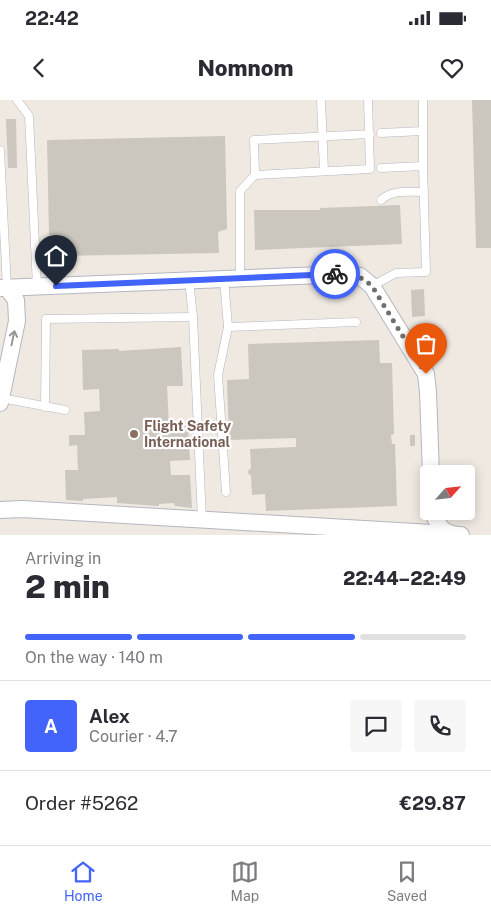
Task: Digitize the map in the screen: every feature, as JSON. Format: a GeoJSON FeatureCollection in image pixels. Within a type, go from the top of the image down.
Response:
{"type":"FeatureCollection","features":[{"type":"Feature","properties":{"kind":"street"},"geometry":{"type":"LineString","coordinates":[[3,288],[347,274],[360,276],[372,286],[426,374],[431,465]]}},
{"type":"Feature","properties":{"kind":"street"},"geometry":{"type":"LineString","coordinates":[[0,401],[17,321],[16,300],[3,288]]}},
{"type":"Feature","properties":{"kind":"street"},"geometry":{"type":"LineString","coordinates":[[0,501],[22,509]]}},
{"type":"Feature","properties":{"kind":"street"},"geometry":{"type":"LineString","coordinates":[[0,510],[22,509],[455,535]]}},
{"type":"Feature","properties":{"kind":"street"},"geometry":{"type":"LineString","coordinates":[[436,520],[439,526],[455,535]]}},
{"type":"Feature","properties":{"kind":"lane"},"geometry":{"type":"LineString","coordinates":[[17,100],[29,116],[37,287]]}},
{"type":"Feature","properties":{"kind":"lane"},"geometry":{"type":"LineString","coordinates":[[321,100],[324,171]]}},
{"type":"Feature","properties":{"kind":"lane"},"geometry":{"type":"LineString","coordinates":[[226,492],[218,375],[228,327],[240,190],[255,176],[370,169],[368,100]]}},
{"type":"Feature","properties":{"kind":"lane"},"geometry":{"type":"LineString","coordinates":[[372,286],[396,273],[426,272],[423,100]]}},
{"type":"Feature","properties":{"kind":"lane"},"geometry":{"type":"LineString","coordinates":[[381,133],[423,131]]}},
{"type":"Feature","properties":{"kind":"lane"},"geometry":{"type":"LineString","coordinates":[[255,176],[254,140],[370,134]]}},
{"type":"Feature","properties":{"kind":"lane"},"geometry":{"type":"LineString","coordinates":[[0,150],[3,288]]}},
{"type":"Feature","properties":{"kind":"lane"},"geometry":{"type":"LineString","coordinates":[[381,168],[423,166]]}},
{"type":"Feature","properties":{"kind":"lane"},"geometry":{"type":"LineString","coordinates":[[381,200],[395,192],[424,192]]}},
{"type":"Feature","properties":{"kind":"lane"},"geometry":{"type":"LineString","coordinates":[[189,280],[193,317],[202,520]]}},
{"type":"Feature","properties":{"kind":"lane"},"geometry":{"type":"LineString","coordinates":[[45,407],[46,319],[193,317]]}},
{"type":"Feature","properties":{"kind":"lane"},"geometry":{"type":"LineString","coordinates":[[228,327],[356,322]]}},
{"type":"Feature","properties":{"kind":"lane"},"geometry":{"type":"LineString","coordinates":[[0,401],[65,410]]}},
{"type":"Feature","properties":{"kind":"building"},"geometry":{"type":"Polygon","coordinates":[[[472,100],[491,100],[491,248],[476,248],[472,100]]]}},
{"type":"Feature","properties":{"kind":"building"},"geometry":{"type":"Polygon","coordinates":[[[6,119],[16,119],[17,168],[8,168],[6,119]]]}},
{"type":"Feature","properties":{"kind":"building"},"geometry":{"type":"Polygon","coordinates":[[[225,136],[227,229],[218,232],[219,253],[58,256],[58,235],[49,235],[47,140],[225,136]]]}},
{"type":"Feature","properties":{"kind":"building"},"geometry":{"type":"Polygon","coordinates":[[[400,205],[402,244],[255,250],[254,210],[320,210],[320,208],[400,205]]]}},
{"type":"Feature","properties":{"kind":"building"},"geometry":{"type":"Polygon","coordinates":[[[424,289],[425,316],[412,317],[411,290],[424,289]]]}},
{"type":"Feature","properties":{"kind":"building"},"geometry":{"type":"Polygon","coordinates":[[[379,340],[380,363],[392,363],[394,434],[391,435],[392,444],[395,444],[397,506],[266,511],[265,494],[252,495],[251,476],[247,472],[251,468],[250,449],[296,447],[296,438],[229,440],[227,380],[249,379],[248,344],[379,340]]]}},
{"type":"Feature","properties":{"kind":"building"},"geometry":{"type":"Polygon","coordinates":[[[181,347],[183,386],[167,386],[169,426],[188,425],[190,460],[170,461],[171,475],[190,475],[192,508],[175,506],[174,503],[159,504],[159,506],[117,503],[117,497],[83,499],[83,501],[66,500],[65,470],[78,470],[77,445],[69,446],[69,435],[85,435],[84,412],[100,411],[99,389],[83,390],[82,350],[119,349],[119,351],[181,347]]]}},
{"type":"Feature","properties":{"kind":"building"},"geometry":{"type":"Polygon","coordinates":[[[410,435],[415,435],[415,446],[410,446],[410,435]]]}},
{"type":"Feature","properties":{"kind":"way so far"},"geometry":{"type":"LineString","coordinates":[[335,274],[360,276],[372,286],[426,374]]}},
{"type":"Feature","properties":{"kind":"place","name":"Flight Safety International"},"geometry":{"type":"Point","coordinates":[134,434]}},
{"type":"Feature","properties":{"kind":"route"},"geometry":{"type":"LineString","coordinates":[[56,286],[335,274]]}}]}
